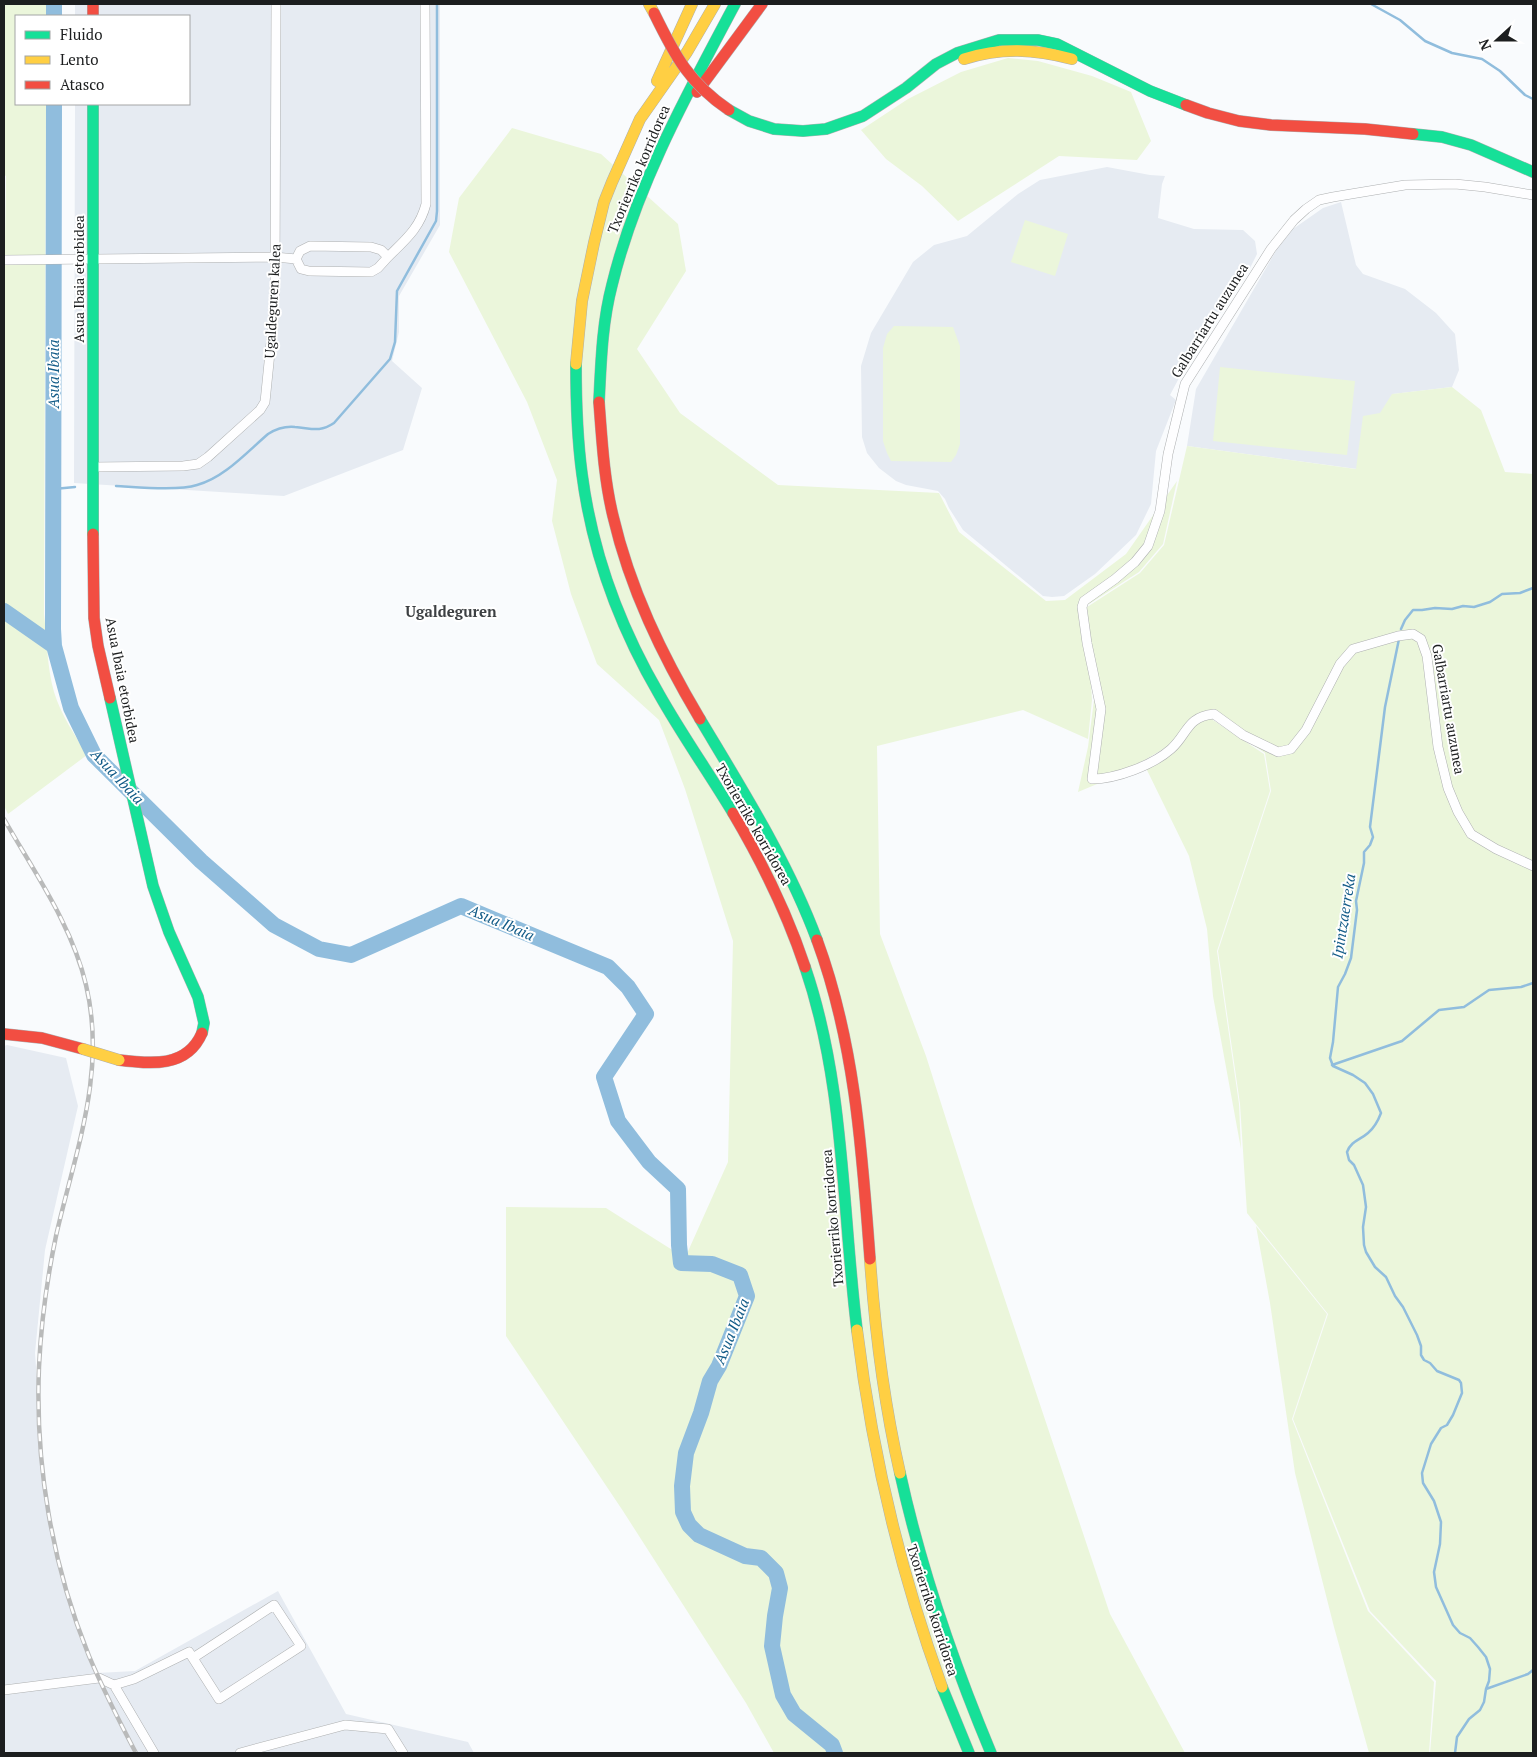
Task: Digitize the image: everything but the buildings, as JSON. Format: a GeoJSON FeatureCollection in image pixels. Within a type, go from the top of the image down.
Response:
{"type":"FeatureCollection","features":[{"type":"Feature","properties":{"kind":"main road"},"geometry":{"type":"LineString","coordinates":[[638,124],[692,4]]}},
{"type":"Feature","properties":{"kind":"main road"},"geometry":{"type":"LineString","coordinates":[[662,86],[706,4]]}},
{"type":"Feature","properties":{"kind":"main road","name":"Txorierriko korridorea"},"geometry":{"type":"LineString","coordinates":[[715,4],[689,49],[662,86],[638,124],[608,190],[588,267],[579,326],[575,362],[578,457],[587,510],[608,584],[637,652],[660,696],[759,859],[787,917],[810,980],[822,1023],[833,1076],[854,1311],[863,1381],[877,1463],[893,1534],[913,1603],[939,1680],[969,1753]]}},
{"type":"Feature","properties":{"kind":"main road","name":"Txorierriko korridorea"},"geometry":{"type":"LineString","coordinates":[[735,4],[672,125],[633,214],[622,245],[608,312],[600,368],[598,411],[608,502],[624,562],[654,635],[675,676],[754,810],[791,878],[809,918],[833,987],[853,1076],[879,1352],[896,1459],[912,1529],[929,1589],[961,1682],[991,1753]]}},
{"type":"Feature","properties":{"kind":"main road"},"geometry":{"type":"LineString","coordinates":[[672,125],[761,5]]}},
{"type":"Feature","properties":{"kind":"main road"},"geometry":{"type":"LineString","coordinates":[[652,8],[682,68],[702,91],[749,121],[774,129],[803,132],[839,126],[863,116],[906,88],[966,58],[993,51],[1010,49],[1034,50],[1054,53],[1108,70],[1157,94],[1197,110],[1239,121],[1365,129],[1442,137],[1457,140],[1506,158],[1533,172]]}},
{"type":"Feature","properties":{"kind":"main road","name":"Asua Ibaia etorbidea"},"geometry":{"type":"LineString","coordinates":[[4,1034],[42,1038],[83,1048],[119,1060],[149,1063],[168,1062],[182,1057],[198,1042],[204,1026],[200,1002],[169,933],[160,908],[145,852],[94,618],[93,105]]}},
{"type":"Feature","properties":{"kind":"main road"},"geometry":{"type":"LineString","coordinates":[[1411,134],[1504,163],[1533,176]]}},
{"type":"Feature","properties":{"kind":"street","name":"Ugaldeguren kalea"},"geometry":{"type":"LineString","coordinates":[[93,467],[183,466],[198,464],[260,410],[265,402],[273,322],[275,258],[276,4]]}},
{"type":"Feature","properties":{"kind":"street"},"geometry":{"type":"LineString","coordinates":[[296,259],[301,269],[310,271],[371,272],[378,268],[418,226],[423,217],[426,204],[425,4]]}},
{"type":"Feature","properties":{"kind":"street","name":"Galbarriartu auzunea"},"geometry":{"type":"LineString","coordinates":[[1533,195],[1486,186],[1456,184],[1405,185],[1319,200],[1294,220],[1271,249],[1185,384],[1168,454],[1160,511],[1148,546],[1128,568],[1084,601],[1082,608],[1101,708],[1092,779],[1101,779],[1132,771],[1155,760],[1171,749],[1190,724],[1202,715],[1214,714],[1243,735],[1278,752],[1291,749],[1306,730],[1340,664],[1353,649],[1398,636],[1414,634],[1421,639],[1427,656],[1438,747],[1448,788],[1458,812],[1471,834],[1496,849],[1533,866]]}},
{"type":"Feature","properties":{"kind":"street"},"geometry":{"type":"LineString","coordinates":[[296,259],[300,251],[310,246],[371,246],[388,257]]}},
{"type":"Feature","properties":{"kind":"street"},"geometry":{"type":"LineString","coordinates":[[4,260],[296,259]]}},
{"type":"Feature","properties":{"kind":"street"},"geometry":{"type":"LineString","coordinates":[[114,1685],[134,1678],[188,1652],[220,1699],[301,1646],[274,1605],[193,1658]]}},
{"type":"Feature","properties":{"kind":"street"},"geometry":{"type":"LineString","coordinates":[[4,1690],[99,1678],[114,1685],[154,1753]]}},
{"type":"Feature","properties":{"kind":"street"},"geometry":{"type":"LineString","coordinates":[[240,1753],[345,1725],[388,1729],[392,1732],[403,1753]]}},
{"type":"Feature","properties":{"kind":"shaded area"},"geometry":{"type":"Polygon","coordinates":[[[75,4],[440,4],[440,225],[399,296],[399,332],[392,361],[422,388],[403,450],[284,496],[74,483],[75,105],[190,105],[190,15],[75,15],[75,4]]]}},
{"type":"Feature","properties":{"kind":"shaded area"},"geometry":{"type":"Polygon","coordinates":[[[1107,167],[1165,176],[1162,184],[1158,218],[1194,229],[1243,230],[1255,241],[1257,254],[1250,268],[1186,365],[1170,395],[1176,400],[1156,451],[1151,504],[1136,535],[1095,574],[1064,596],[1043,596],[963,530],[945,499],[938,491],[906,485],[896,481],[879,468],[867,453],[862,437],[861,366],[871,333],[913,262],[934,245],[967,236],[1018,194],[1040,180],[1107,167]]]}},
{"type":"Feature","properties":{"kind":"shaded area"},"geometry":{"type":"Polygon","coordinates":[[[1341,202],[1356,265],[1363,274],[1405,289],[1436,313],[1455,334],[1459,370],[1452,387],[1393,394],[1357,469],[1187,446],[1196,389],[1277,249],[1293,229],[1323,208],[1341,202]]]}},
{"type":"Feature","properties":{"kind":"shaded area"},"geometry":{"type":"Polygon","coordinates":[[[7,1045],[66,1058],[78,1106],[45,1250],[35,1353],[46,1504],[74,1619],[97,1673],[135,1671],[278,1591],[346,1714],[468,1742],[474,1753],[4,1753],[4,1046],[7,1045]]]}},
{"type":"Feature","properties":{"kind":"green space"},"geometry":{"type":"Polygon","coordinates":[[[4,4],[46,4],[46,15],[15,15],[15,105],[46,105],[44,614],[54,692],[64,717],[87,755],[8,814],[4,806],[4,310],[6,176],[4,175],[4,4]]]}},
{"type":"Feature","properties":{"kind":"green space"},"geometry":{"type":"Polygon","coordinates":[[[1008,58],[1038,61],[1092,76],[1131,92],[1151,141],[1137,160],[1059,156],[958,221],[922,186],[886,159],[861,130],[908,99],[961,72],[1008,58]]]}},
{"type":"Feature","properties":{"kind":"green space"},"geometry":{"type":"Polygon","coordinates":[[[512,128],[601,154],[678,224],[686,271],[637,349],[680,413],[778,485],[939,493],[959,532],[1046,601],[1065,600],[1126,554],[1177,481],[1163,544],[1139,572],[1086,606],[1092,700],[1088,739],[1023,710],[877,746],[880,934],[926,1056],[974,1207],[1110,1614],[1185,1753],[774,1753],[746,1703],[623,1511],[506,1336],[506,1207],[606,1208],[685,1258],[728,1162],[733,941],[685,789],[659,720],[597,664],[571,594],[552,521],[557,480],[527,402],[449,252],[459,198],[512,128]]]}},
{"type":"Feature","properties":{"kind":"green space"},"geometry":{"type":"Polygon","coordinates":[[[1025,220],[1068,234],[1055,276],[1011,262],[1025,220]]]}},
{"type":"Feature","properties":{"kind":"green space"},"geometry":{"type":"Polygon","coordinates":[[[894,326],[953,327],[960,346],[960,444],[951,462],[891,461],[887,453],[883,441],[883,348],[887,334],[894,326]]]}},
{"type":"Feature","properties":{"kind":"green space"},"geometry":{"type":"Polygon","coordinates":[[[1220,367],[1355,381],[1347,455],[1213,441],[1220,367]]]}},
{"type":"Feature","properties":{"kind":"green space"},"geometry":{"type":"Polygon","coordinates":[[[1452,387],[1481,410],[1505,472],[1533,474],[1533,1753],[1430,1753],[1436,1681],[1370,1611],[1293,1419],[1328,1314],[1247,1213],[1240,1104],[1218,951],[1271,791],[1265,753],[1207,714],[1170,745],[1121,774],[1078,792],[1088,747],[1094,700],[1087,607],[1140,573],[1164,545],[1187,446],[1356,469],[1363,416],[1380,413],[1392,394],[1452,387]]]}},
{"type":"Feature","properties":{"kind":"green space"},"geometry":{"type":"Polygon","coordinates":[[[1207,716],[1264,754],[1270,791],[1217,951],[1239,1104],[1241,1149],[1213,996],[1207,929],[1189,856],[1144,764],[1171,746],[1207,716]]]}},
{"type":"Feature","properties":{"kind":"green space"},"geometry":{"type":"Polygon","coordinates":[[[1256,1226],[1327,1314],[1292,1419],[1368,1611],[1434,1682],[1429,1753],[1369,1753],[1334,1627],[1295,1473],[1270,1303],[1256,1226]]]}},
{"type":"Feature","properties":{"kind":"waterway","name":"Asua Ibaia"},"geometry":{"type":"LineString","coordinates":[[54,4],[54,15]]}},
{"type":"Feature","properties":{"kind":"waterway"},"geometry":{"type":"LineString","coordinates":[[116,486],[169,488],[197,485],[207,482],[226,471],[268,434],[274,431],[288,427],[315,429],[329,426],[334,423],[390,359],[395,342],[397,291],[436,221],[437,4]]}},
{"type":"Feature","properties":{"kind":"waterway"},"geometry":{"type":"LineString","coordinates":[[1371,4],[1400,20],[1425,41],[1452,53],[1482,59],[1500,71],[1525,95],[1533,99]]}},
{"type":"Feature","properties":{"kind":"waterway","name":"Asua Ibaia"},"geometry":{"type":"LineString","coordinates":[[54,105],[53,629],[54,646],[71,708],[94,755],[201,861],[274,925],[319,949],[351,955],[461,906],[608,967],[628,987],[646,1014],[604,1077],[618,1121],[649,1162],[678,1189],[681,1263],[712,1264],[740,1275],[747,1296],[719,1366],[710,1381],[701,1413],[686,1453],[682,1486],[683,1512],[689,1525],[699,1535],[745,1556],[761,1558],[776,1573],[780,1588],[772,1646],[783,1695],[794,1714],[832,1745],[835,1753]]}},
{"type":"Feature","properties":{"kind":"waterway"},"geometry":{"type":"LineString","coordinates":[[54,489],[75,487]]}},
{"type":"Feature","properties":{"kind":"waterway","name":"Ipintzaerreka"},"geometry":{"type":"LineString","coordinates":[[1401,629],[1413,610],[1452,609],[1463,606],[1474,607],[1490,602],[1502,594],[1520,593],[1533,588]]}},
{"type":"Feature","properties":{"kind":"waterway"},"geometry":{"type":"LineString","coordinates":[[4,611],[54,646]]}},
{"type":"Feature","properties":{"kind":"waterway","name":"Ipintzaerreka"},"geometry":{"type":"LineString","coordinates":[[1399,639],[1385,707],[1370,827],[1373,837],[1370,845],[1364,852],[1364,863],[1356,901],[1357,910],[1351,958],[1338,987],[1330,1058],[1333,1066],[1365,1083],[1373,1094],[1381,1113],[1372,1129],[1353,1143],[1347,1152],[1349,1160],[1354,1165],[1363,1185],[1366,1207],[1363,1227],[1366,1252],[1375,1267],[1386,1277],[1395,1296],[1403,1307],[1417,1335],[1421,1346],[1421,1355],[1424,1360],[1430,1363],[1437,1371],[1459,1380],[1461,1383],[1462,1393],[1453,1415],[1447,1425],[1441,1428],[1431,1444],[1422,1473],[1423,1483],[1434,1501],[1441,1522],[1440,1544],[1434,1572],[1436,1587],[1453,1625],[1478,1647],[1486,1657],[1490,1669],[1484,1702],[1480,1710],[1469,1719],[1457,1737],[1455,1753]]}},
{"type":"Feature","properties":{"kind":"waterway"},"geometry":{"type":"LineString","coordinates":[[1332,1065],[1402,1041],[1439,1010],[1464,1007],[1489,990],[1521,987],[1533,983]]}},
{"type":"Feature","properties":{"kind":"waterway"},"geometry":{"type":"LineString","coordinates":[[1486,1689],[1528,1674],[1533,1670]]}},
{"type":"Feature","properties":{"kind":"railway"},"geometry":{"type":"LineString","coordinates":[[4,819],[51,899],[72,941],[86,985],[92,1018],[93,1050],[86,1112],[56,1236],[45,1301],[39,1367],[40,1441],[43,1478],[49,1514],[65,1586],[89,1656],[111,1705],[136,1753]]}},
{"type":"Feature","properties":{"kind":"traffic: fast"},"geometry":{"type":"LineString","coordinates":[[599,402],[606,314],[622,248],[664,141],[735,4]]}},
{"type":"Feature","properties":{"kind":"traffic: fast"},"geometry":{"type":"LineString","coordinates":[[729,110],[749,121],[774,129],[803,131],[826,129],[863,116],[906,88],[936,64],[957,53],[999,40],[1038,40],[1057,44],[1150,91],[1186,105]]}},
{"type":"Feature","properties":{"kind":"traffic: fast"},"geometry":{"type":"LineString","coordinates":[[93,105],[93,534]]}},
{"type":"Feature","properties":{"kind":"traffic: fast"},"geometry":{"type":"LineString","coordinates":[[1413,134],[1442,137],[1471,145],[1533,172]]}},
{"type":"Feature","properties":{"kind":"traffic: fast"},"geometry":{"type":"LineString","coordinates":[[576,364],[577,419],[582,474],[600,560],[620,615],[645,668],[677,724],[733,813]]}},
{"type":"Feature","properties":{"kind":"traffic: fast"},"geometry":{"type":"LineString","coordinates":[[110,698],[153,886],[169,932],[198,997],[204,1023],[202,1033]]}},
{"type":"Feature","properties":{"kind":"traffic: fast"},"geometry":{"type":"LineString","coordinates":[[700,719],[779,855],[817,940]]}},
{"type":"Feature","properties":{"kind":"traffic: fast"},"geometry":{"type":"LineString","coordinates":[[805,967],[818,1011],[835,1101],[857,1330]]}},
{"type":"Feature","properties":{"kind":"traffic: fast"},"geometry":{"type":"LineString","coordinates":[[900,1473],[908,1509],[939,1615],[991,1753]]}},
{"type":"Feature","properties":{"kind":"traffic: fast"},"geometry":{"type":"LineString","coordinates":[[942,1687],[969,1753]]}},
{"type":"Feature","properties":{"kind":"traffic: slow"},"geometry":{"type":"LineString","coordinates":[[649,4],[654,13]]}},
{"type":"Feature","properties":{"kind":"traffic: slow"},"geometry":{"type":"LineString","coordinates":[[657,81],[692,4]]}},
{"type":"Feature","properties":{"kind":"traffic: slow"},"geometry":{"type":"LineString","coordinates":[[576,364],[582,301],[604,202],[640,119],[687,52],[715,4]]}},
{"type":"Feature","properties":{"kind":"traffic: slow"},"geometry":{"type":"LineString","coordinates":[[964,59],[1005,51],[1031,51],[1072,59]]}},
{"type":"Feature","properties":{"kind":"traffic: slow"},"geometry":{"type":"LineString","coordinates":[[83,1049],[119,1060]]}},
{"type":"Feature","properties":{"kind":"traffic: slow"},"geometry":{"type":"LineString","coordinates":[[870,1259],[881,1367],[900,1473]]}},
{"type":"Feature","properties":{"kind":"traffic: slow"},"geometry":{"type":"LineString","coordinates":[[857,1330],[863,1376],[889,1511],[913,1600],[942,1687]]}},
{"type":"Feature","properties":{"kind":"traffic: jam"},"geometry":{"type":"LineString","coordinates":[[93,4],[93,15]]}},
{"type":"Feature","properties":{"kind":"traffic: jam"},"geometry":{"type":"LineString","coordinates":[[697,92],[762,4]]}},
{"type":"Feature","properties":{"kind":"traffic: jam"},"geometry":{"type":"LineString","coordinates":[[654,13],[684,68],[703,90],[729,110]]}},
{"type":"Feature","properties":{"kind":"traffic: jam"},"geometry":{"type":"LineString","coordinates":[[1186,105],[1239,121],[1271,125],[1365,129],[1413,134]]}},
{"type":"Feature","properties":{"kind":"traffic: jam"},"geometry":{"type":"LineString","coordinates":[[599,402],[607,488],[628,570],[660,646],[700,719]]}},
{"type":"Feature","properties":{"kind":"traffic: jam"},"geometry":{"type":"LineString","coordinates":[[93,534],[94,618],[98,646],[110,698]]}},
{"type":"Feature","properties":{"kind":"traffic: jam"},"geometry":{"type":"LineString","coordinates":[[733,813],[773,888],[805,967]]}},
{"type":"Feature","properties":{"kind":"traffic: jam"},"geometry":{"type":"LineString","coordinates":[[817,940],[840,1018],[855,1098],[864,1178],[870,1259]]}},
{"type":"Feature","properties":{"kind":"traffic: jam"},"geometry":{"type":"LineString","coordinates":[[119,1060],[155,1062],[178,1058],[187,1053],[202,1033]]}},
{"type":"Feature","properties":{"kind":"traffic: jam"},"geometry":{"type":"LineString","coordinates":[[4,1034],[42,1038],[83,1049]]}},
{"type":"Feature","properties":{"kind":"district","name":"Ugaldeguren"},"geometry":{"type":"Point","coordinates":[451,611]}}]}
